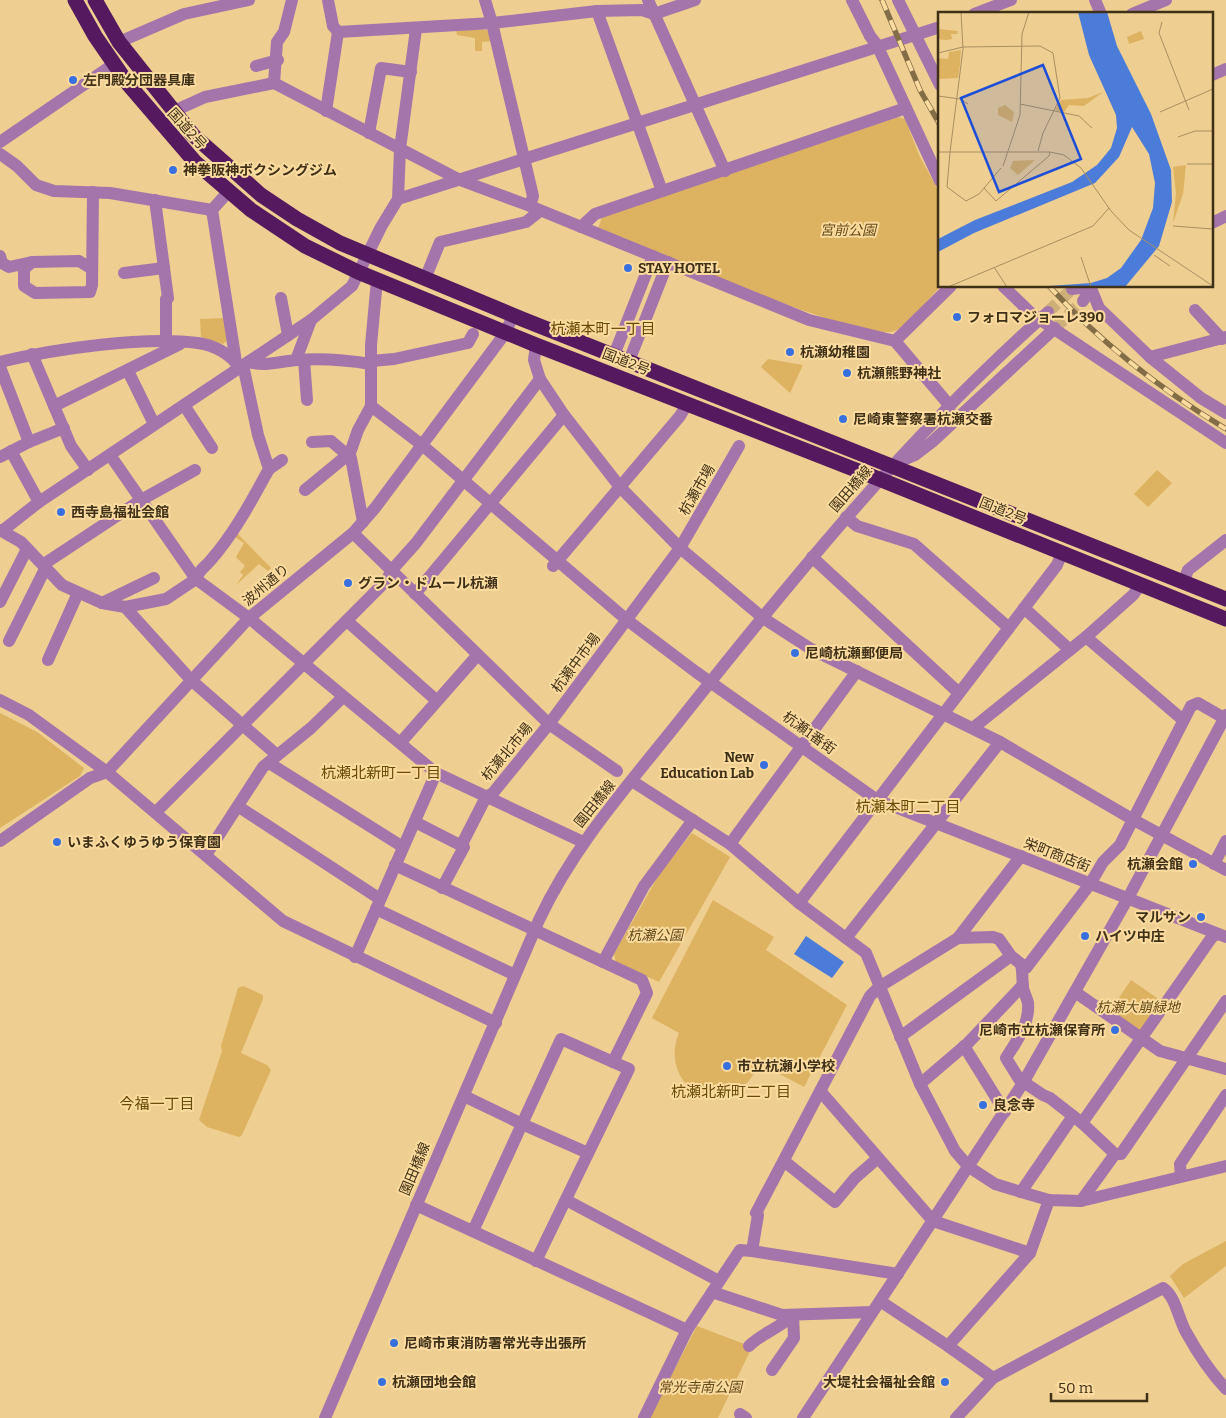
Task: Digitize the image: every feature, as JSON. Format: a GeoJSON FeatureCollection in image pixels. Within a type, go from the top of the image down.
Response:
{"type":"FeatureCollection","features":[{"type":"Feature","properties":{"kind":"highway","name":"国道2号"},"geometry":{"type":"LineString","coordinates":[[75,0],[95,36],[114,64],[164,128],[195,162],[228,192],[286,234],[363,264],[425,279],[1226,600]]}},
{"type":"Feature","properties":{"kind":"highway","name":"国道2号"},"geometry":{"type":"LineString","coordinates":[[95,0],[119,42],[174,112],[214,154],[261,195],[363,264],[377,280],[1226,619]]}},
{"type":"Feature","properties":{"kind":"street"},"geometry":{"type":"LineString","coordinates":[[119,42],[184,14],[249,0]]}},
{"type":"Feature","properties":{"kind":"street"},"geometry":{"type":"LineString","coordinates":[[274,83],[278,60],[278,42],[284,32],[292,0]]}},
{"type":"Feature","properties":{"kind":"street"},"geometry":{"type":"LineString","coordinates":[[326,111],[338,32],[333,26],[328,0]]}},
{"type":"Feature","properties":{"kind":"street"},"geometry":{"type":"LineString","coordinates":[[425,279],[440,242],[526,222],[535,208],[485,0]]}},
{"type":"Feature","properties":{"kind":"street"},"geometry":{"type":"LineString","coordinates":[[648,0],[725,170]]}},
{"type":"Feature","properties":{"kind":"street"},"geometry":{"type":"LineString","coordinates":[[338,32],[416,29],[492,23],[597,11],[642,10],[654,14],[695,0]]}},
{"type":"Feature","properties":{"kind":"street"},"geometry":{"type":"LineString","coordinates":[[852,0],[870,36],[877,45],[938,177]]}},
{"type":"Feature","properties":{"kind":"street"},"geometry":{"type":"LineString","coordinates":[[898,0],[938,81]]}},
{"type":"Feature","properties":{"kind":"street"},"geometry":{"type":"LineString","coordinates":[[978,12],[994,3],[1011,0]]}},
{"type":"Feature","properties":{"kind":"street"},"geometry":{"type":"LineString","coordinates":[[1095,0],[1100,12]]}},
{"type":"Feature","properties":{"kind":"street"},"geometry":{"type":"LineString","coordinates":[[1137,12],[1166,0]]}},
{"type":"Feature","properties":{"kind":"street"},"geometry":{"type":"LineString","coordinates":[[597,11],[662,192]]}},
{"type":"Feature","properties":{"kind":"street"},"geometry":{"type":"LineString","coordinates":[[398,200],[524,161],[877,45],[915,36],[938,28]]}},
{"type":"Feature","properties":{"kind":"street"},"geometry":{"type":"LineString","coordinates":[[282,460],[269,469],[230,533],[210,562],[197,574],[196,579],[166,599],[125,607],[102,603],[78,593],[62,584],[21,542],[1,530],[39,502],[242,364],[311,320],[352,286],[381,227],[398,200],[400,148],[416,29]]}},
{"type":"Feature","properties":{"kind":"street"},"geometry":{"type":"LineString","coordinates":[[256,66],[278,60]]}},
{"type":"Feature","properties":{"kind":"street"},"geometry":{"type":"LineString","coordinates":[[0,142],[114,64]]}},
{"type":"Feature","properties":{"kind":"street"},"geometry":{"type":"LineString","coordinates":[[369,132],[381,68],[410,72]]}},
{"type":"Feature","properties":{"kind":"street"},"geometry":{"type":"LineString","coordinates":[[1214,74],[1226,69]]}},
{"type":"Feature","properties":{"kind":"street"},"geometry":{"type":"LineString","coordinates":[[174,112],[205,97],[274,83],[460,180],[535,208],[809,320],[895,341],[950,406]]}},
{"type":"Feature","properties":{"kind":"street"},"geometry":{"type":"LineString","coordinates":[[581,227],[596,214],[906,108]]}},
{"type":"Feature","properties":{"kind":"street"},"geometry":{"type":"LineString","coordinates":[[0,154],[17,166],[36,185],[54,191],[93,192],[212,210]]}},
{"type":"Feature","properties":{"kind":"street"},"geometry":{"type":"LineString","coordinates":[[32,262],[24,269],[24,286],[35,293],[90,292],[93,192]]}},
{"type":"Feature","properties":{"kind":"street"},"geometry":{"type":"LineString","coordinates":[[212,210],[228,192]]}},
{"type":"Feature","properties":{"kind":"street"},"geometry":{"type":"LineString","coordinates":[[155,200],[168,298],[166,299],[166,342]]}},
{"type":"Feature","properties":{"kind":"street"},"geometry":{"type":"LineString","coordinates":[[212,210],[242,364],[258,435],[269,469]]}},
{"type":"Feature","properties":{"kind":"street"},"geometry":{"type":"LineString","coordinates":[[1214,222],[1226,216]]}},
{"type":"Feature","properties":{"kind":"street"},"geometry":{"type":"LineString","coordinates":[[0,256],[2,263],[9,267],[32,262],[79,261],[92,269]]}},
{"type":"Feature","properties":{"kind":"street"},"geometry":{"type":"LineString","coordinates":[[614,355],[653,256]]}},
{"type":"Feature","properties":{"kind":"street"},"geometry":{"type":"LineString","coordinates":[[629,361],[668,262]]}},
{"type":"Feature","properties":{"kind":"street"},"geometry":{"type":"LineString","coordinates":[[124,273],[164,268]]}},
{"type":"Feature","properties":{"kind":"street"},"geometry":{"type":"LineString","coordinates":[[305,490],[349,455],[358,430],[371,406],[371,362],[377,280]]}},
{"type":"Feature","properties":{"kind":"street"},"geometry":{"type":"LineString","coordinates":[[895,341],[950,288]]}},
{"type":"Feature","properties":{"kind":"street"},"geometry":{"type":"LineString","coordinates":[[1005,288],[1027,310],[1044,316],[1055,328],[1226,443]]}},
{"type":"Feature","properties":{"kind":"street"},"geometry":{"type":"LineString","coordinates":[[1072,289],[1082,288]]}},
{"type":"Feature","properties":{"kind":"street"},"geometry":{"type":"LineString","coordinates":[[1083,301],[1090,288]]}},
{"type":"Feature","properties":{"kind":"street"},"geometry":{"type":"LineString","coordinates":[[1091,288],[1099,308],[1150,356],[1201,398],[1226,413]]}},
{"type":"Feature","properties":{"kind":"street"},"geometry":{"type":"LineString","coordinates":[[281,298],[288,335]]}},
{"type":"Feature","properties":{"kind":"street"},"geometry":{"type":"LineString","coordinates":[[1196,310],[1224,338]]}},
{"type":"Feature","properties":{"kind":"street","name":"波州通り"},"geometry":{"type":"LineString","coordinates":[[0,841],[90,778],[107,772],[249,618],[353,533],[422,445],[506,332],[513,315]]}},
{"type":"Feature","properties":{"kind":"street","name":"園田橋線"},"geometry":{"type":"LineString","coordinates":[[325,1418],[496,1023],[534,930],[553,890],[583,842],[812,557],[879,479],[950,406],[1044,316]]}},
{"type":"Feature","properties":{"kind":"street"},"geometry":{"type":"LineString","coordinates":[[307,400],[300,360],[311,320]]}},
{"type":"Feature","properties":{"kind":"street"},"geometry":{"type":"LineString","coordinates":[[892,465],[915,456],[932,442],[1055,328]]}},
{"type":"Feature","properties":{"kind":"street"},"geometry":{"type":"LineString","coordinates":[[0,362],[32,354],[124,344],[166,342],[199,343],[224,352],[242,364],[261,366],[300,360],[371,362],[468,343],[473,334]]}},
{"type":"Feature","properties":{"kind":"street"},"geometry":{"type":"LineString","coordinates":[[1150,356],[1224,338]]}},
{"type":"Feature","properties":{"kind":"street"},"geometry":{"type":"LineString","coordinates":[[54,406],[182,343]]}},
{"type":"Feature","properties":{"kind":"street"},"geometry":{"type":"LineString","coordinates":[[536,345],[534,360],[540,379],[564,415],[620,487],[680,548],[763,618],[811,649],[1000,742],[1132,819],[1220,867],[1226,841]]}},
{"type":"Feature","properties":{"kind":"street"},"geometry":{"type":"LineString","coordinates":[[32,354],[71,446],[88,470]]}},
{"type":"Feature","properties":{"kind":"street"},"geometry":{"type":"LineString","coordinates":[[0,367],[29,442]]}},
{"type":"Feature","properties":{"kind":"street"},"geometry":{"type":"LineString","coordinates":[[128,371],[154,424]]}},
{"type":"Feature","properties":{"kind":"street"},"geometry":{"type":"LineString","coordinates":[[156,812],[387,580],[391,571],[416,543],[540,379]]}},
{"type":"Feature","properties":{"kind":"street"},"geometry":{"type":"LineString","coordinates":[[555,563],[680,416],[687,404]]}},
{"type":"Feature","properties":{"kind":"street"},"geometry":{"type":"LineString","coordinates":[[184,405],[212,448]]}},
{"type":"Feature","properties":{"kind":"street","name":"杭瀬1番街"},"geometry":{"type":"LineString","coordinates":[[371,406],[464,480],[541,546],[555,563],[627,620],[696,672],[877,800]]}},
{"type":"Feature","properties":{"kind":"street"},"geometry":{"type":"LineString","coordinates":[[415,594],[564,415]]}},
{"type":"Feature","properties":{"kind":"street"},"geometry":{"type":"LineString","coordinates":[[39,502],[6,454],[29,442],[64,428]]}},
{"type":"Feature","properties":{"kind":"street"},"geometry":{"type":"LineString","coordinates":[[312,442],[331,441],[349,455],[354,466],[363,522]]}},
{"type":"Feature","properties":{"kind":"street","name":"杭瀬市場"},"geometry":{"type":"LineString","coordinates":[[627,620],[680,548],[739,446]]}},
{"type":"Feature","properties":{"kind":"street"},"geometry":{"type":"LineString","coordinates":[[110,455],[196,579],[249,618],[343,697],[401,742],[436,773],[583,842]]}},
{"type":"Feature","properties":{"kind":"street"},"geometry":{"type":"LineString","coordinates":[[9,641],[45,566],[141,500],[195,470]]}},
{"type":"Feature","properties":{"kind":"street"},"geometry":{"type":"LineString","coordinates":[[846,517],[857,526],[914,544],[1009,628]]}},
{"type":"Feature","properties":{"kind":"street"},"geometry":{"type":"LineString","coordinates":[[353,533],[480,659],[549,724],[617,771]]}},
{"type":"Feature","properties":{"kind":"street"},"geometry":{"type":"LineString","coordinates":[[1183,583],[1188,570],[1226,540]]}},
{"type":"Feature","properties":{"kind":"street"},"geometry":{"type":"LineString","coordinates":[[0,602],[27,549]]}},
{"type":"Feature","properties":{"kind":"street"},"geometry":{"type":"LineString","coordinates":[[799,902],[1057,565],[1062,553]]}},
{"type":"Feature","properties":{"kind":"street"},"geometry":{"type":"LineString","coordinates":[[812,557],[959,693]]}},
{"type":"Feature","properties":{"kind":"street"},"geometry":{"type":"LineString","coordinates":[[102,603],[154,578]]}},
{"type":"Feature","properties":{"kind":"street"},"geometry":{"type":"LineString","coordinates":[[973,728],[1086,637],[1133,595],[1140,586]]}},
{"type":"Feature","properties":{"kind":"street"},"geometry":{"type":"LineString","coordinates":[[48,660],[78,593]]}},
{"type":"Feature","properties":{"kind":"street"},"geometry":{"type":"LineString","coordinates":[[125,607],[192,680],[242,726],[273,759],[404,847]]}},
{"type":"Feature","properties":{"kind":"street"},"geometry":{"type":"LineString","coordinates":[[1024,608],[1070,650]]}},
{"type":"Feature","properties":{"kind":"street","name":"杭瀬中市場"},"geometry":{"type":"LineString","coordinates":[[549,724],[627,620]]}},
{"type":"Feature","properties":{"kind":"street"},"geometry":{"type":"LineString","coordinates":[[347,621],[436,700]]}},
{"type":"Feature","properties":{"kind":"street"},"geometry":{"type":"LineString","coordinates":[[1086,637],[1183,720]]}},
{"type":"Feature","properties":{"kind":"street"},"geometry":{"type":"LineString","coordinates":[[401,742],[436,700],[480,659]]}},
{"type":"Feature","properties":{"kind":"street"},"geometry":{"type":"LineString","coordinates":[[730,844],[857,671]]}},
{"type":"Feature","properties":{"kind":"street"},"geometry":{"type":"LineString","coordinates":[[206,855],[239,807],[263,767],[311,728],[343,697]]}},
{"type":"Feature","properties":{"kind":"street"},"geometry":{"type":"LineString","coordinates":[[0,700],[30,715],[107,772],[283,921],[496,1023]]}},
{"type":"Feature","properties":{"kind":"street"},"geometry":{"type":"LineString","coordinates":[[803,1418],[1023,1083],[1128,898],[1225,716],[1198,703],[1191,706],[1120,845],[1103,862],[1090,884],[1026,968],[1010,956],[999,939],[993,937],[958,938]]}},
{"type":"Feature","properties":{"kind":"street","name":"杭瀬北市場"},"geometry":{"type":"LineString","coordinates":[[442,888],[486,797],[493,793],[549,724]]}},
{"type":"Feature","properties":{"kind":"street"},"geometry":{"type":"LineString","coordinates":[[846,938],[1000,742]]}},
{"type":"Feature","properties":{"kind":"street"},"geometry":{"type":"LineString","coordinates":[[355,956],[436,773]]}},
{"type":"Feature","properties":{"kind":"street"},"geometry":{"type":"LineString","coordinates":[[632,781],[730,844],[799,902],[866,953],[920,1084],[955,1151],[969,1167],[995,1184],[1049,1200],[1080,1201],[1120,1193],[1226,1166]]}},
{"type":"Feature","properties":{"kind":"street","name":"栄町商店街"},"geometry":{"type":"LineString","coordinates":[[877,800],[1222,936]]}},
{"type":"Feature","properties":{"kind":"street"},"geometry":{"type":"LineString","coordinates":[[239,807],[378,904],[515,975]]}},
{"type":"Feature","properties":{"kind":"street"},"geometry":{"type":"LineString","coordinates":[[604,962],[644,886],[694,820]]}},
{"type":"Feature","properties":{"kind":"street"},"geometry":{"type":"LineString","coordinates":[[415,822],[463,846]]}},
{"type":"Feature","properties":{"kind":"street"},"geometry":{"type":"LineString","coordinates":[[752,1251],[758,1215],[756,1213],[870,996],[880,987],[958,938],[1020,856]]}},
{"type":"Feature","properties":{"kind":"street"},"geometry":{"type":"LineString","coordinates":[[395,865],[642,980],[647,993],[613,1062]]}},
{"type":"Feature","properties":{"kind":"street"},"geometry":{"type":"LineString","coordinates":[[1021,1192],[1142,1039],[1212,937],[1222,936]]}},
{"type":"Feature","properties":{"kind":"street"},"geometry":{"type":"LineString","coordinates":[[900,1037],[1010,956]]}},
{"type":"Feature","properties":{"kind":"street"},"geometry":{"type":"LineString","coordinates":[[1021,964],[1023,984],[1028,1002],[1028,1016],[1024,1027],[1006,1058],[1023,1083],[1050,1098],[1115,1154]]}},
{"type":"Feature","properties":{"kind":"street"},"geometry":{"type":"LineString","coordinates":[[920,1084],[964,1046],[1023,984]]}},
{"type":"Feature","properties":{"kind":"street"},"geometry":{"type":"LineString","coordinates":[[1075,992],[1160,1051],[1226,1069]]}},
{"type":"Feature","properties":{"kind":"street"},"geometry":{"type":"LineString","coordinates":[[1080,1201],[1115,1154],[1120,1154],[1226,1001]]}},
{"type":"Feature","properties":{"kind":"street"},"geometry":{"type":"LineString","coordinates":[[473,1232],[561,1039],[613,1062],[628,1069],[536,1261]]}},
{"type":"Feature","properties":{"kind":"street"},"geometry":{"type":"LineString","coordinates":[[964,1046],[1005,1112]]}},
{"type":"Feature","properties":{"kind":"street"},"geometry":{"type":"LineString","coordinates":[[821,1092],[933,1221],[1030,1253]]}},
{"type":"Feature","properties":{"kind":"street"},"geometry":{"type":"LineString","coordinates":[[1181,1176],[1180,1164],[1226,1095]]}},
{"type":"Feature","properties":{"kind":"street"},"geometry":{"type":"LineString","coordinates":[[464,1096],[588,1153]]}},
{"type":"Feature","properties":{"kind":"street"},"geometry":{"type":"LineString","coordinates":[[784,1161],[835,1202],[855,1178],[878,1158]]}},
{"type":"Feature","properties":{"kind":"street"},"geometry":{"type":"LineString","coordinates":[[566,1200],[716,1287],[782,1315],[872,1312]]}},
{"type":"Feature","properties":{"kind":"street"},"geometry":{"type":"LineString","coordinates":[[948,1346],[1030,1253],[1049,1200]]}},
{"type":"Feature","properties":{"kind":"street"},"geometry":{"type":"LineString","coordinates":[[416,1205],[687,1330]]}},
{"type":"Feature","properties":{"kind":"street"},"geometry":{"type":"LineString","coordinates":[[644,1418],[687,1330],[740,1250],[898,1274]]}},
{"type":"Feature","properties":{"kind":"street"},"geometry":{"type":"LineString","coordinates":[[956,1418],[993,1378],[1163,1288],[1169,1292],[1185,1330],[1205,1363],[1226,1389]]}},
{"type":"Feature","properties":{"kind":"street"},"geometry":{"type":"LineString","coordinates":[[880,1300],[993,1378]]}},
{"type":"Feature","properties":{"kind":"street"},"geometry":{"type":"LineString","coordinates":[[749,1346],[784,1324],[793,1315]]}},
{"type":"Feature","properties":{"kind":"street"},"geometry":{"type":"LineString","coordinates":[[772,1370],[794,1338],[793,1315]]}},
{"type":"Feature","properties":{"kind":"green space"},"geometry":{"type":"Polygon","coordinates":[[[456,29],[487,30],[492,41],[482,42],[482,51],[475,51],[475,38],[457,35],[456,29]]]}},
{"type":"Feature","properties":{"kind":"green space","name":"宮前公園"},"geometry":{"type":"Polygon","coordinates":[[[898,117],[905,119],[919,155],[938,190],[939,288],[899,329],[895,331],[875,331],[841,323],[799,309],[598,229],[602,217],[898,117]]]}},
{"type":"Feature","properties":{"kind":"green space"},"geometry":{"type":"Polygon","coordinates":[[[226,318],[229,339],[223,344],[201,337],[200,319],[226,318]]]}},
{"type":"Feature","properties":{"kind":"green space"},"geometry":{"type":"Polygon","coordinates":[[[768,359],[803,365],[790,393],[761,367],[768,359]]]}},
{"type":"Feature","properties":{"kind":"green space"},"geometry":{"type":"Polygon","coordinates":[[[1157,470],[1172,483],[1148,507],[1134,494],[1157,470]]]}},
{"type":"Feature","properties":{"kind":"green space"},"geometry":{"type":"Polygon","coordinates":[[[234,530],[271,568],[268,571],[259,564],[236,585],[243,575],[240,572],[245,566],[236,557],[244,543],[235,537],[234,530]]]}},
{"type":"Feature","properties":{"kind":"green space"},"geometry":{"type":"Polygon","coordinates":[[[0,713],[37,732],[84,768],[80,776],[0,828],[0,713]]]}},
{"type":"Feature","properties":{"kind":"green space","name":"杭瀬公園"},"geometry":{"type":"Polygon","coordinates":[[[692,833],[730,857],[659,982],[616,962],[614,954],[660,873],[692,833]]]}},
{"type":"Feature","properties":{"kind":"green space"},"geometry":{"type":"Polygon","coordinates":[[[713,900],[774,937],[766,950],[847,1005],[804,1087],[759,1063],[746,1084],[730,1095],[716,1098],[703,1095],[691,1088],[682,1078],[676,1065],[675,1050],[679,1033],[652,1018],[713,900]]]}},
{"type":"Feature","properties":{"kind":"green space","name":"杭瀬大崩緑地"},"geometry":{"type":"Polygon","coordinates":[[[1131,980],[1163,1002],[1140,1032],[1110,1011],[1131,980]]]}},
{"type":"Feature","properties":{"kind":"green space"},"geometry":{"type":"Polygon","coordinates":[[[243,986],[263,995],[263,999],[241,1053],[267,1065],[271,1070],[242,1135],[239,1137],[207,1127],[199,1120],[222,1051],[221,1046],[238,988],[243,986]]]}},
{"type":"Feature","properties":{"kind":"green space"},"geometry":{"type":"Polygon","coordinates":[[[1226,1241],[1226,1266],[1184,1298],[1170,1276],[1183,1264],[1226,1241]]]}},
{"type":"Feature","properties":{"kind":"green space","name":"常光寺南公園"},"geometry":{"type":"Polygon","coordinates":[[[697,1326],[752,1347],[718,1418],[649,1418],[697,1326]]]}},
{"type":"Feature","properties":{"kind":"water"},"geometry":{"type":"Polygon","coordinates":[[[806,936],[844,962],[832,978],[794,954],[806,936]]]}},
{"type":"Feature","properties":{"kind":"tunnel"},"geometry":{"type":"LineString","coordinates":[[1048,312],[1072,289]]}},
{"type":"Feature","properties":{"kind":"tunnel"},"geometry":{"type":"LineString","coordinates":[[1055,328],[1083,301]]}},
{"type":"Feature","properties":{"kind":"railway"},"geometry":{"type":"LineString","coordinates":[[882,0],[920,90],[938,122]]}},
{"type":"Feature","properties":{"kind":"railway"},"geometry":{"type":"LineString","coordinates":[[1051,288],[1089,327],[1132,364],[1178,398],[1226,429]]}},
{"type":"Feature","properties":{"kind":"place","name":"左門殿分団器具庫"},"geometry":{"type":"Point","coordinates":[73,80]}},
{"type":"Feature","properties":{"kind":"place","name":"神拳阪神ボクシングジム"},"geometry":{"type":"Point","coordinates":[173,170]}},
{"type":"Feature","properties":{"kind":"place","name":"STAY HOTEL"},"geometry":{"type":"Point","coordinates":[628,268]}},
{"type":"Feature","properties":{"kind":"place","name":"フォロマジョーレ390"},"geometry":{"type":"Point","coordinates":[957,317]}},
{"type":"Feature","properties":{"kind":"place","name":"杭瀬幼稚園"},"geometry":{"type":"Point","coordinates":[790,352]}},
{"type":"Feature","properties":{"kind":"place","name":"杭瀬熊野神社"},"geometry":{"type":"Point","coordinates":[847,373]}},
{"type":"Feature","properties":{"kind":"place","name":"尼崎東警察署杭瀬交番"},"geometry":{"type":"Point","coordinates":[843,419]}},
{"type":"Feature","properties":{"kind":"place","name":"西寺島福祉会館"},"geometry":{"type":"Point","coordinates":[61,512]}},
{"type":"Feature","properties":{"kind":"place","name":"グラン・ドムール杭瀬"},"geometry":{"type":"Point","coordinates":[348,583]}},
{"type":"Feature","properties":{"kind":"place","name":"尼崎杭瀬郵便局"},"geometry":{"type":"Point","coordinates":[795,653]}},
{"type":"Feature","properties":{"kind":"place","name":"New Education Lab"},"geometry":{"type":"Point","coordinates":[764,765]}},
{"type":"Feature","properties":{"kind":"place","name":"いまふくゆうゆう保育園"},"geometry":{"type":"Point","coordinates":[57,842]}},
{"type":"Feature","properties":{"kind":"place","name":"杭瀬会館"},"geometry":{"type":"Point","coordinates":[1193,864]}},
{"type":"Feature","properties":{"kind":"place","name":"マルサン"},"geometry":{"type":"Point","coordinates":[1201,917]}},
{"type":"Feature","properties":{"kind":"place","name":"ハイツ中庄"},"geometry":{"type":"Point","coordinates":[1085,936]}},
{"type":"Feature","properties":{"kind":"place","name":"尼崎市立杭瀬保育所"},"geometry":{"type":"Point","coordinates":[1115,1030]}},
{"type":"Feature","properties":{"kind":"place","name":"市立杭瀬小学校"},"geometry":{"type":"Point","coordinates":[727,1066]}},
{"type":"Feature","properties":{"kind":"place","name":"良念寺"},"geometry":{"type":"Point","coordinates":[983,1105]}},
{"type":"Feature","properties":{"kind":"place","name":"尼崎市東消防署常光寺出張所"},"geometry":{"type":"Point","coordinates":[394,1343]}},
{"type":"Feature","properties":{"kind":"place","name":"杭瀬団地会館"},"geometry":{"type":"Point","coordinates":[382,1382]}},
{"type":"Feature","properties":{"kind":"place","name":"大堤社会福祉会館"},"geometry":{"type":"Point","coordinates":[945,1382]}},
{"type":"Feature","properties":{"kind":"district","name":"杭瀬本町一丁目"},"geometry":{"type":"Point","coordinates":[603,329]}},
{"type":"Feature","properties":{"kind":"district","name":"杭瀬北新町一丁目"},"geometry":{"type":"Point","coordinates":[381,773]}},
{"type":"Feature","properties":{"kind":"district","name":"杭瀬本町二丁目"},"geometry":{"type":"Point","coordinates":[908,807]}},
{"type":"Feature","properties":{"kind":"district","name":"杭瀬北新町二丁目"},"geometry":{"type":"Point","coordinates":[731,1092]}},
{"type":"Feature","properties":{"kind":"district","name":"今福一丁目"},"geometry":{"type":"Point","coordinates":[157,1104]}}]}
